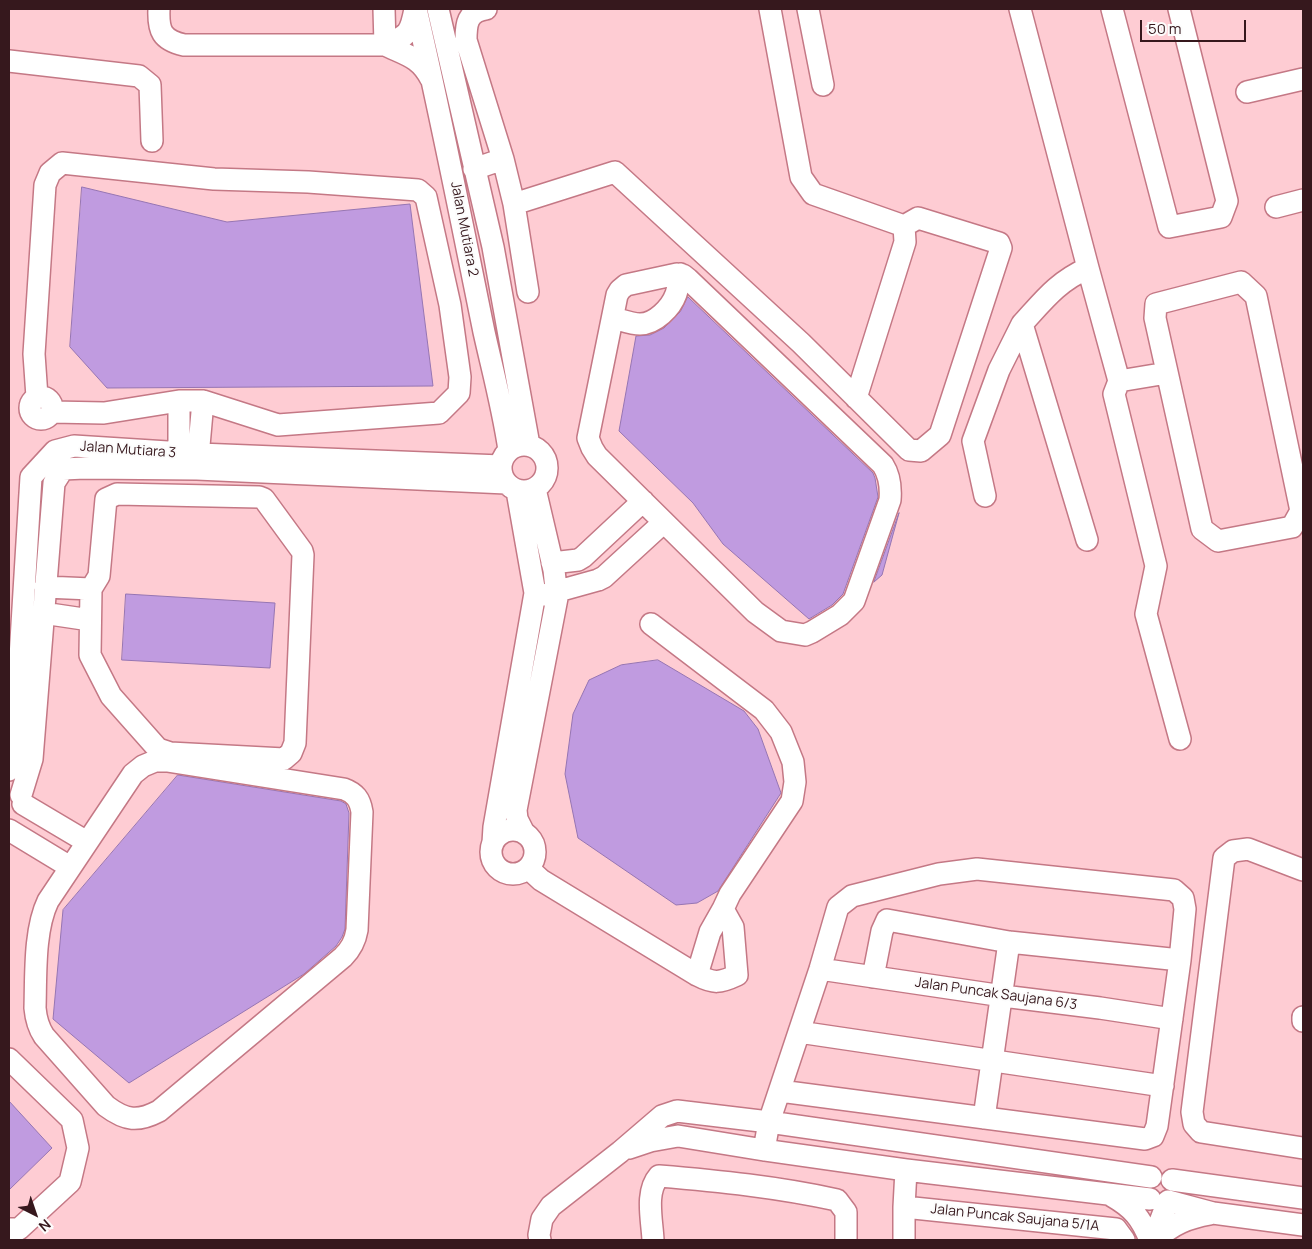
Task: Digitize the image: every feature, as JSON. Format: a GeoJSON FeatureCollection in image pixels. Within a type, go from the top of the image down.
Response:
{"type":"FeatureCollection","features":[{"type":"Feature","properties":{"kind":"street"},"geometry":{"type":"LineString","coordinates":[[159,9],[158,21],[163,34],[169,42],[184,45],[385,45],[402,39],[408,32],[415,9]]}},
{"type":"Feature","properties":{"kind":"street"},"geometry":{"type":"LineString","coordinates":[[384,9],[385,45]]}},
{"type":"Feature","properties":{"kind":"street","name":"Jalan Mutiara 2"},"geometry":{"type":"LineString","coordinates":[[415,9],[434,86],[485,334],[504,414],[514,476]]}},
{"type":"Feature","properties":{"kind":"street","name":"Jalan Mutiara 2"},"geometry":{"type":"LineString","coordinates":[[438,9],[493,247],[529,445]]}},
{"type":"Feature","properties":{"kind":"street"},"geometry":{"type":"LineString","coordinates":[[486,9],[478,10],[466,22],[466,40],[503,158],[514,204],[528,292]]}},
{"type":"Feature","properties":{"kind":"street"},"geometry":{"type":"LineString","coordinates":[[514,204],[615,172],[801,343],[909,450],[921,451],[940,435],[1001,248],[999,242],[918,218],[904,226],[813,194],[801,177],[770,9]]}},
{"type":"Feature","properties":{"kind":"street"},"geometry":{"type":"LineString","coordinates":[[808,9],[824,85]]}},
{"type":"Feature","properties":{"kind":"street"},"geometry":{"type":"LineString","coordinates":[[1020,9],[1119,381],[1114,394],[1156,566],[1146,614],[1180,738]]}},
{"type":"Feature","properties":{"kind":"street"},"geometry":{"type":"LineString","coordinates":[[1112,9],[1169,227],[1221,217],[1228,201],[1179,9]]}},
{"type":"Feature","properties":{"kind":"street"},"geometry":{"type":"LineString","coordinates":[[385,45],[417,60],[425,69],[434,86]]}},
{"type":"Feature","properties":{"kind":"street"},"geometry":{"type":"LineString","coordinates":[[9,61],[139,76],[150,85],[152,141]]}},
{"type":"Feature","properties":{"kind":"street"},"geometry":{"type":"LineString","coordinates":[[1247,92],[1303,79]]}},
{"type":"Feature","properties":{"kind":"street"},"geometry":{"type":"LineString","coordinates":[[474,169],[503,158]]}},
{"type":"Feature","properties":{"kind":"street"},"geometry":{"type":"LineString","coordinates":[[62,164],[214,179],[308,182],[418,190],[426,197],[450,305],[460,377],[459,393],[439,414],[278,424],[203,401],[179,401],[104,413],[44,405],[34,354],[45,185],[50,172],[62,164]]}},
{"type":"Feature","properties":{"kind":"street"},"geometry":{"type":"LineString","coordinates":[[1276,207],[1303,200]]}},
{"type":"Feature","properties":{"kind":"street"},"geometry":{"type":"LineString","coordinates":[[856,398],[905,242],[904,226]]}},
{"type":"Feature","properties":{"kind":"street"},"geometry":{"type":"LineString","coordinates":[[985,496],[973,441],[999,370],[1022,324],[1055,288],[1070,276],[1088,268]]}},
{"type":"Feature","properties":{"kind":"street"},"geometry":{"type":"LineString","coordinates":[[613,318],[639,324],[656,318],[668,308],[676,295],[680,274]]}},
{"type":"Feature","properties":{"kind":"street"},"geometry":{"type":"LineString","coordinates":[[680,274],[688,279],[883,465],[891,490],[888,509],[854,601],[840,614],[805,635],[782,631],[755,612],[597,456],[588,438],[613,318],[618,295],[620,290],[626,285],[680,274]]}},
{"type":"Feature","properties":{"kind":"street"},"geometry":{"type":"LineString","coordinates":[[1241,282],[1256,296],[1301,511],[1292,527],[1218,541],[1202,529],[1166,373],[1155,318],[1156,304],[1241,282]]}},
{"type":"Feature","properties":{"kind":"street"},"geometry":{"type":"LineString","coordinates":[[1022,324],[1087,540]]}},
{"type":"Feature","properties":{"kind":"street"},"geometry":{"type":"LineString","coordinates":[[1119,381],[1166,373]]}},
{"type":"Feature","properties":{"kind":"street"},"geometry":{"type":"LineString","coordinates":[[179,401],[189,461]]}},
{"type":"Feature","properties":{"kind":"street"},"geometry":{"type":"LineString","coordinates":[[189,461],[203,401]]}},
{"type":"Feature","properties":{"kind":"street"},"geometry":{"type":"LineString","coordinates":[[514,476],[544,481],[548,467],[546,459],[542,453],[529,445]]}},
{"type":"Feature","properties":{"kind":"street","name":"Jalan Mutiara 3"},"geometry":{"type":"LineString","coordinates":[[9,770],[14,756],[31,477],[55,451],[74,446],[189,461],[514,476],[515,446],[529,445]]}},
{"type":"Feature","properties":{"kind":"street","name":"Jalan Mutiara 3"},"geometry":{"type":"LineString","coordinates":[[9,829],[20,819],[23,812],[18,794],[32,759],[54,484],[63,469],[189,461]]}},
{"type":"Feature","properties":{"kind":"street"},"geometry":{"type":"LineString","coordinates":[[514,476],[552,563],[556,592],[516,810],[517,819],[524,833],[532,840],[534,847],[532,862],[528,868],[515,874],[501,870],[492,860],[491,853],[534,598],[534,581],[514,476]]}},
{"type":"Feature","properties":{"kind":"street"},"geometry":{"type":"LineString","coordinates":[[117,494],[259,497],[264,499],[303,555],[295,743],[291,753],[284,759],[170,753],[158,749],[111,696],[90,655],[91,589],[99,576],[106,499],[110,496],[117,494]]}},
{"type":"Feature","properties":{"kind":"street"},"geometry":{"type":"LineString","coordinates":[[552,563],[578,560],[643,500]]}},
{"type":"Feature","properties":{"kind":"street"},"geometry":{"type":"LineString","coordinates":[[534,598],[598,580],[612,571],[664,522]]}},
{"type":"Feature","properties":{"kind":"street"},"geometry":{"type":"LineString","coordinates":[[592,549],[612,571]]}},
{"type":"Feature","properties":{"kind":"street"},"geometry":{"type":"LineString","coordinates":[[45,587],[91,589]]}},
{"type":"Feature","properties":{"kind":"street"},"geometry":{"type":"LineString","coordinates":[[43,614],[90,620]]}},
{"type":"Feature","properties":{"kind":"street"},"geometry":{"type":"LineString","coordinates":[[651,624],[764,710],[782,732],[792,762],[795,782],[792,801],[730,894],[710,932],[697,975]]}},
{"type":"Feature","properties":{"kind":"street"},"geometry":{"type":"LineString","coordinates":[[155,761],[177,762],[344,789],[357,797],[361,804],[362,812],[355,941],[343,957],[160,1111],[147,1118],[132,1119],[118,1115],[106,1106],[44,1036],[34,1008],[39,928],[42,914],[48,901],[87,842],[133,774],[143,766],[155,761]]}},
{"type":"Feature","properties":{"kind":"street"},"geometry":{"type":"LineString","coordinates":[[18,794],[87,842]]}},
{"type":"Feature","properties":{"kind":"street"},"geometry":{"type":"LineString","coordinates":[[9,829],[70,868]]}},
{"type":"Feature","properties":{"kind":"street"},"geometry":{"type":"LineString","coordinates":[[493,843],[506,831],[513,830],[524,833]]}},
{"type":"Feature","properties":{"kind":"street"},"geometry":{"type":"LineString","coordinates":[[1303,870],[1248,849],[1234,851],[1224,858],[1192,1112],[1194,1124],[1201,1132],[1303,1148]]}},
{"type":"Feature","properties":{"kind":"street"},"geometry":{"type":"LineString","coordinates":[[528,868],[541,880],[710,982],[724,981],[738,975],[733,927],[723,909]]}},
{"type":"Feature","properties":{"kind":"street"},"geometry":{"type":"LineString","coordinates":[[764,1150],[769,1122],[820,969],[838,907],[852,896],[939,874],[977,869],[1174,890],[1183,898],[1185,908],[1180,960],[1158,1126],[1153,1136],[1145,1139],[780,1091]]}},
{"type":"Feature","properties":{"kind":"street"},"geometry":{"type":"LineString","coordinates":[[873,977],[882,931],[887,920],[1009,942],[1180,960]]}},
{"type":"Feature","properties":{"kind":"street"},"geometry":{"type":"LineString","coordinates":[[984,1118],[1003,996],[1009,942]]}},
{"type":"Feature","properties":{"kind":"street","name":"Jalan Puncak Saujana 6/3"},"geometry":{"type":"LineString","coordinates":[[820,969],[1100,1008],[1172,1020]]}},
{"type":"Feature","properties":{"kind":"street"},"geometry":{"type":"LineString","coordinates":[[799,1032],[1163,1086]]}},
{"type":"Feature","properties":{"kind":"street"},"geometry":{"type":"LineString","coordinates":[[9,1059],[72,1120],[78,1148],[70,1182],[19,1229],[9,1228]]}},
{"type":"Feature","properties":{"kind":"street"},"geometry":{"type":"LineString","coordinates":[[540,1240],[542,1219],[551,1206],[620,1152],[662,1116],[676,1112],[769,1122],[1303,1198]]}},
{"type":"Feature","properties":{"kind":"street"},"geometry":{"type":"LineString","coordinates":[[620,1152],[650,1141],[678,1136],[906,1170],[1157,1200],[1212,1213],[1303,1225]]}},
{"type":"Feature","properties":{"kind":"street"},"geometry":{"type":"LineString","coordinates":[[904,1240],[906,1170]]}},
{"type":"Feature","properties":{"kind":"street"},"geometry":{"type":"LineString","coordinates":[[653,1240],[650,1194],[652,1183],[659,1176],[799,1191],[837,1200],[846,1212],[846,1240]]}},
{"type":"Feature","properties":{"kind":"street"},"geometry":{"type":"LineString","coordinates":[[1157,1200],[1174,1192],[1175,1188],[1162,1178]]}},
{"type":"Feature","properties":{"kind":"street"},"geometry":{"type":"LineString","coordinates":[[1108,1194],[1125,1203],[1138,1216],[1153,1240]]}},
{"type":"Feature","properties":{"kind":"street"},"geometry":{"type":"LineString","coordinates":[[1153,1240],[1157,1200]]}},
{"type":"Feature","properties":{"kind":"street","name":"Jalan Puncak Saujana 5/1A"},"geometry":{"type":"LineString","coordinates":[[904,1207],[1116,1229],[1123,1239]]}},
{"type":"Feature","properties":{"kind":"street"},"geometry":{"type":"LineString","coordinates":[[1153,1240],[1175,1224],[1189,1218],[1212,1213]]}},
{"type":"Feature","properties":{"kind":"building"},"geometry":{"type":"Polygon","coordinates":[[[82,187],[227,222],[410,204],[433,386],[107,388],[70,347],[82,187]]]}},
{"type":"Feature","properties":{"kind":"building"},"geometry":{"type":"Polygon","coordinates":[[[688,297],[873,473],[875,478],[878,497],[843,594],[832,605],[809,619],[723,544],[693,503],[619,431],[636,336],[650,335],[664,328],[680,312],[688,297]]]}},
{"type":"Feature","properties":{"kind":"building"},"geometry":{"type":"Polygon","coordinates":[[[899,513],[882,575],[874,582],[899,513]]]}},
{"type":"Feature","properties":{"kind":"building"},"geometry":{"type":"Polygon","coordinates":[[[126,594],[275,603],[270,668],[122,660],[126,594]]]}},
{"type":"Feature","properties":{"kind":"building"},"geometry":{"type":"Polygon","coordinates":[[[658,660],[744,711],[758,729],[781,793],[718,891],[697,903],[676,905],[578,838],[565,774],[573,714],[589,680],[621,665],[658,660]]]}},
{"type":"Feature","properties":{"kind":"building"},"geometry":{"type":"Polygon","coordinates":[[[178,775],[341,801],[346,804],[349,813],[345,929],[336,946],[304,974],[129,1083],[53,1019],[63,910],[178,775]]]}},
{"type":"Feature","properties":{"kind":"building"},"geometry":{"type":"Polygon","coordinates":[[[9,1101],[52,1148],[9,1190],[9,1101]]]}}]}
